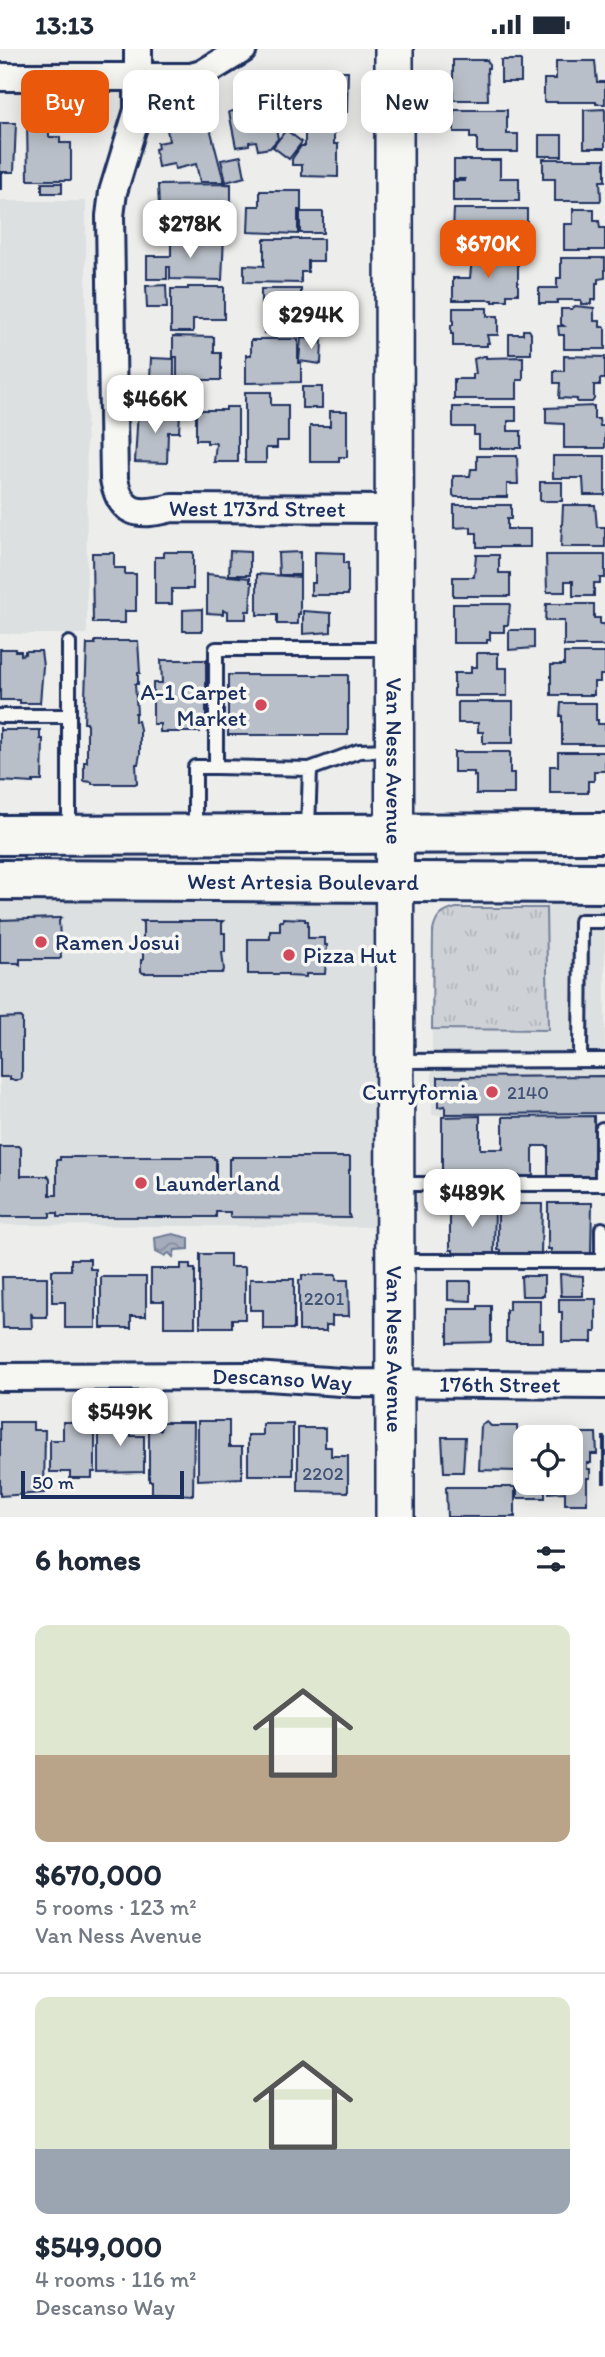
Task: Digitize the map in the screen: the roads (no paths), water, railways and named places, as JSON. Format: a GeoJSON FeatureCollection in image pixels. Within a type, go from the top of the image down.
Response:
{"type":"FeatureCollection","features":[{"type":"Feature","properties":{"kind":"main road","name":"Van Ness Avenue"},"geometry":{"type":"LineString","coordinates":[[394,49],[395,1517]]}},
{"type":"Feature","properties":{"kind":"main road","name":"West Artesia Boulevard"},"geometry":{"type":"LineString","coordinates":[[0,835],[605,833]]}},
{"type":"Feature","properties":{"kind":"main road","name":"West Artesia Boulevard"},"geometry":{"type":"LineString","coordinates":[[0,880],[605,883]]}},
{"type":"Feature","properties":{"kind":"street"},"geometry":{"type":"LineString","coordinates":[[138,49],[138,70]]}},
{"type":"Feature","properties":{"kind":"street"},"geometry":{"type":"LineString","coordinates":[[209,70],[243,49]]}},
{"type":"Feature","properties":{"kind":"street"},"geometry":{"type":"LineString","coordinates":[[0,77],[123,78]]}},
{"type":"Feature","properties":{"kind":"street","name":"West 173rd Street"},"geometry":{"type":"LineString","coordinates":[[131,133],[110,216],[114,479],[122,505],[135,511],[155,512],[172,508],[395,509]]}},
{"type":"Feature","properties":{"kind":"street","name":"Descanso Way"},"geometry":{"type":"LineString","coordinates":[[0,1377],[254,1376],[395,1383]]}},
{"type":"Feature","properties":{"kind":"street","name":"176th Street"},"geometry":{"type":"LineString","coordinates":[[395,1383],[605,1385]]}},
{"type":"Feature","properties":{"kind":"lane"},"geometry":{"type":"LineString","coordinates":[[69,643],[69,835]]}},
{"type":"Feature","properties":{"kind":"lane"},"geometry":{"type":"LineString","coordinates":[[216,767],[216,649],[395,650]]}},
{"type":"Feature","properties":{"kind":"lane"},"geometry":{"type":"LineString","coordinates":[[0,716],[69,716]]}},
{"type":"Feature","properties":{"kind":"lane"},"geometry":{"type":"LineString","coordinates":[[195,834],[195,767],[310,769],[359,751],[395,750]]}},
{"type":"Feature","properties":{"kind":"lane"},"geometry":{"type":"LineString","coordinates":[[308,834],[310,769]]}},
{"type":"Feature","properties":{"kind":"lane"},"geometry":{"type":"LineString","coordinates":[[580,1060],[581,921],[605,921]]}},
{"type":"Feature","properties":{"kind":"lane"},"geometry":{"type":"LineString","coordinates":[[395,1061],[605,1060]]}},
{"type":"Feature","properties":{"kind":"lane"},"geometry":{"type":"LineString","coordinates":[[395,1184],[604,1184],[602,1129]]}},
{"type":"Feature","properties":{"kind":"lane"},"geometry":{"type":"LineString","coordinates":[[395,1261],[602,1261],[602,1229]]}},
{"type":"Feature","properties":{"kind":"water"},"geometry":{"type":"Polygon","coordinates":[[[173,1234],[189,1238],[189,1249],[175,1250],[173,1257],[169,1253],[164,1256],[156,1252],[155,1238],[173,1234]]]}},
{"type":"Feature","properties":{"kind":"place","name":"A-1 Carpet Market"},"geometry":{"type":"Point","coordinates":[261,705]}},
{"type":"Feature","properties":{"kind":"place","name":"Ramen Josui"},"geometry":{"type":"Point","coordinates":[41,942]}},
{"type":"Feature","properties":{"kind":"place","name":"Pizza Hut"},"geometry":{"type":"Point","coordinates":[289,955]}},
{"type":"Feature","properties":{"kind":"place","name":"Curryfornia"},"geometry":{"type":"Point","coordinates":[492,1092]}},
{"type":"Feature","properties":{"kind":"place","name":"Launderland"},"geometry":{"type":"Point","coordinates":[141,1183]}}]}
